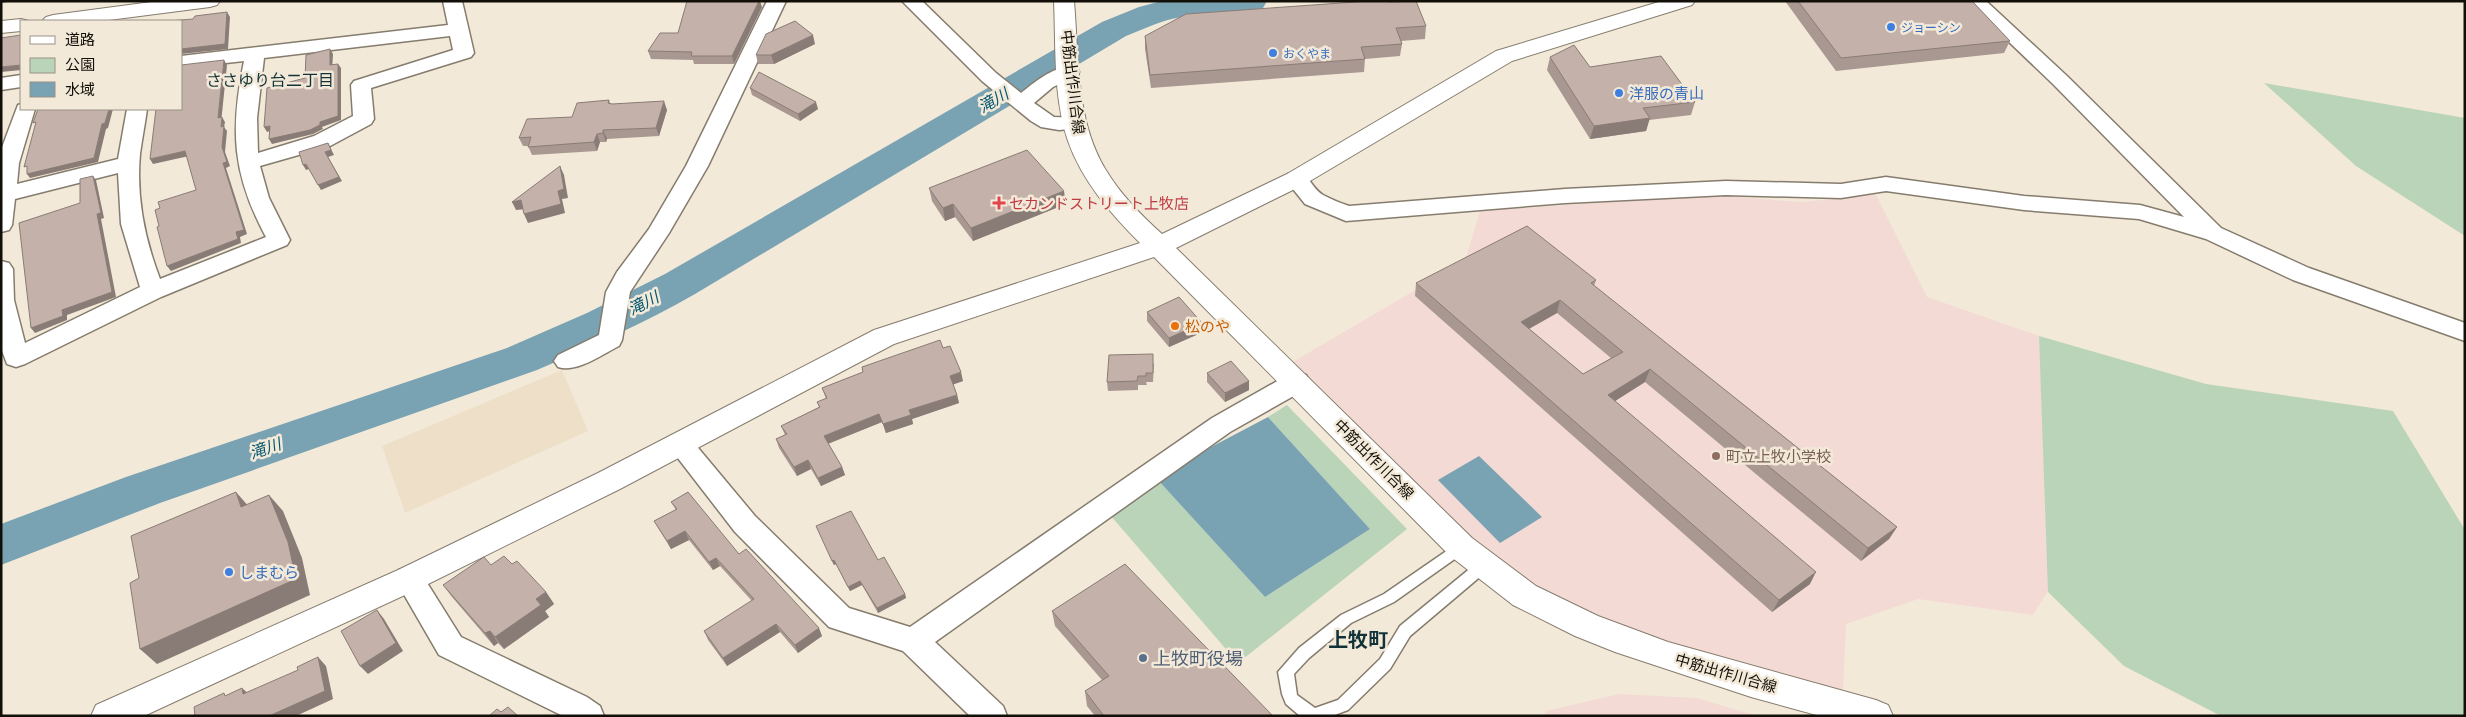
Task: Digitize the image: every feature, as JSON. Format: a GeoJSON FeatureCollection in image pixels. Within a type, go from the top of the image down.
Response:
{"type":"FeatureCollection","features":[{"type":"Feature","properties":{"kind":"street"},"geometry":{"type":"LineString","coordinates":[[76,20],[210,1]]}},
{"type":"Feature","properties":{"kind":"street"},"geometry":{"type":"LineString","coordinates":[[249,162],[322,141],[364,119],[360,85],[464,52],[452,1]]}},
{"type":"Feature","properties":{"kind":"street"},"geometry":{"type":"LineString","coordinates":[[566,361],[610,340],[618,292],[630,270],[658,233],[696,166],[777,1]]}},
{"type":"Feature","properties":{"kind":"street"},"geometry":{"type":"LineString","coordinates":[[911,1],[989,77],[1021,103],[1048,122],[1074,123]]}},
{"type":"Feature","properties":{"kind":"street","name":"中筋出作川合線"},"geometry":{"type":"LineString","coordinates":[[1064,1],[1074,123],[1096,175],[1122,210],[1460,546],[1483,566],[1546,608],[1642,649],[1876,716]]}},
{"type":"Feature","properties":{"kind":"street"},"geometry":{"type":"LineString","coordinates":[[1975,1],[2060,80],[2214,234]]}},
{"type":"Feature","properties":{"kind":"street"},"geometry":{"type":"LineString","coordinates":[[108,716],[409,579],[680,444],[884,337],[1159,246],[1296,179],[1504,56],[1669,3]]}},
{"type":"Feature","properties":{"kind":"street"},"geometry":{"type":"LineString","coordinates":[[1,27],[20,25]]}},
{"type":"Feature","properties":{"kind":"street"},"geometry":{"type":"LineString","coordinates":[[182,62],[459,29]]}},
{"type":"Feature","properties":{"kind":"street"},"geometry":{"type":"LineString","coordinates":[[1,269],[2,300],[16,358],[153,291],[279,240],[256,190],[249,162],[246,109],[255,53]]}},
{"type":"Feature","properties":{"kind":"street"},"geometry":{"type":"LineString","coordinates":[[1021,103],[1046,83],[1069,72]]}},
{"type":"Feature","properties":{"kind":"street"},"geometry":{"type":"LineString","coordinates":[[1,84],[20,81]]}},
{"type":"Feature","properties":{"kind":"street"},"geometry":{"type":"LineString","coordinates":[[1,225],[2,195],[8,162],[25,110]]}},
{"type":"Feature","properties":{"kind":"street"},"geometry":{"type":"LineString","coordinates":[[137,110],[132,131],[129,163],[132,229],[140,260],[153,291]]}},
{"type":"Feature","properties":{"kind":"street"},"geometry":{"type":"LineString","coordinates":[[2,195],[129,163]]}},
{"type":"Feature","properties":{"kind":"street"},"geometry":{"type":"LineString","coordinates":[[1296,179],[1313,199],[1346,214],[1565,196],[1726,188],[1842,191],[1886,184],[1947,190],[2024,203],[2140,212],[2214,234],[2301,274],[2465,332]]}},
{"type":"Feature","properties":{"kind":"street"},"geometry":{"type":"LineString","coordinates":[[913,641],[1221,425],[1297,382]]}},
{"type":"Feature","properties":{"kind":"street"},"geometry":{"type":"LineString","coordinates":[[680,444],[745,524],[839,618],[913,641],[992,716]]}},
{"type":"Feature","properties":{"kind":"street"},"geometry":{"type":"LineString","coordinates":[[409,579],[450,646],[577,713]]}},
{"type":"Feature","properties":{"kind":"lane"},"geometry":{"type":"LineString","coordinates":[[1460,546],[1389,598],[1346,619],[1304,652],[1286,672],[1288,692],[1296,707],[1314,715],[1343,705],[1385,664],[1405,631],[1483,566]]}},
{"type":"Feature","properties":{"kind":"shaded area","name":"町立上牧小学校"},"geometry":{"type":"Polygon","coordinates":[[[1710,195],[1801,202],[1876,195],[1927,297],[2039,336],[2051,586],[2033,615],[1918,599],[1846,624],[1843,692],[1632,632],[1514,574],[1484,549],[1291,363],[1465,261],[1480,211],[1710,195]]]}},
{"type":"Feature","properties":{"kind":"shaded area"},"geometry":{"type":"Polygon","coordinates":[[[562,370],[588,431],[405,513],[382,446],[562,370]]]}},
{"type":"Feature","properties":{"kind":"shaded area"},"geometry":{"type":"Polygon","coordinates":[[[1619,694],[1697,698],[1757,716],[1544,716],[1546,711],[1619,694]]]}},
{"type":"Feature","properties":{"kind":"green space"},"geometry":{"type":"Polygon","coordinates":[[[2264,83],[2465,118],[2465,236],[2356,166],[2264,83]]]}},
{"type":"Feature","properties":{"kind":"green space"},"geometry":{"type":"Polygon","coordinates":[[[2039,336],[2206,384],[2393,411],[2465,530],[2465,716],[2221,716],[2124,666],[2048,592],[2039,336]]]}},
{"type":"Feature","properties":{"kind":"green space"},"geometry":{"type":"Polygon","coordinates":[[[1287,405],[1407,529],[1238,663],[1110,515],[1159,480],[1265,597],[1370,529],[1268,417],[1287,405]]]}},
{"type":"Feature","properties":{"kind":"water"},"geometry":{"type":"Polygon","coordinates":[[[1268,417],[1370,529],[1265,597],[1159,481],[1213,446],[1268,417]]]}},
{"type":"Feature","properties":{"kind":"water"},"geometry":{"type":"Polygon","coordinates":[[[1479,456],[1542,517],[1500,543],[1438,480],[1479,456]]]}},
{"type":"Feature","properties":{"kind":"building"},"geometry":{"type":"Polygon","coordinates":[[[687,1],[759,1],[732,56],[691,56],[692,52],[648,51],[660,33],[678,33],[687,1]]]}},
{"type":"Feature","properties":{"kind":"building","name":"おくやま"},"geometry":{"type":"Polygon","coordinates":[[[1369,1],[1416,1],[1426,26],[1396,28],[1402,44],[1361,47],[1365,59],[1150,75],[1145,36],[1186,14],[1369,1]]]}},
{"type":"Feature","properties":{"kind":"building","name":"ジョーシン"},"geometry":{"type":"Polygon","coordinates":[[[1798,1],[1972,1],[2010,41],[1841,58],[1798,1]]]}},
{"type":"Feature","properties":{"kind":"building"},"geometry":{"type":"Polygon","coordinates":[[[227,12],[225,44],[182,49],[181,20],[193,19],[195,16],[227,12]]]}},
{"type":"Feature","properties":{"kind":"building"},"geometry":{"type":"Polygon","coordinates":[[[795,21],[813,35],[771,55],[756,55],[766,34],[795,21]]]}},
{"type":"Feature","properties":{"kind":"building"},"geometry":{"type":"Polygon","coordinates":[[[20,35],[20,65],[1,67],[1,38],[20,35]]]}},
{"type":"Feature","properties":{"kind":"building","name":"洋服の青山"},"geometry":{"type":"Polygon","coordinates":[[[1574,45],[1590,67],[1661,56],[1695,102],[1643,108],[1650,118],[1594,126],[1550,57],[1574,45]]]}},
{"type":"Feature","properties":{"kind":"building"},"geometry":{"type":"Polygon","coordinates":[[[330,49],[330,65],[338,64],[338,116],[320,122],[320,125],[310,130],[269,139],[270,126],[264,127],[267,88],[305,78],[306,55],[330,49]]]}},
{"type":"Feature","properties":{"kind":"building"},"geometry":{"type":"Polygon","coordinates":[[[224,60],[218,118],[222,117],[221,127],[224,126],[222,147],[227,162],[223,163],[244,230],[236,232],[238,239],[167,266],[157,227],[159,226],[155,210],[160,208],[158,202],[196,190],[185,151],[150,159],[156,110],[182,110],[182,65],[224,60]]]}},
{"type":"Feature","properties":{"kind":"building"},"geometry":{"type":"Polygon","coordinates":[[[759,72],[816,102],[798,114],[750,88],[759,72]]]}},
{"type":"Feature","properties":{"kind":"building"},"geometry":{"type":"Polygon","coordinates":[[[609,100],[608,103],[612,104],[664,101],[656,128],[603,130],[603,133],[597,134],[594,142],[528,147],[531,137],[519,138],[527,119],[572,117],[577,103],[609,100]]]}},
{"type":"Feature","properties":{"kind":"building"},"geometry":{"type":"Polygon","coordinates":[[[38,110],[109,110],[105,123],[102,124],[94,158],[27,174],[27,166],[24,167],[36,122],[33,123],[38,110]]]}},
{"type":"Feature","properties":{"kind":"building"},"geometry":{"type":"Polygon","coordinates":[[[328,143],[331,150],[325,152],[339,177],[318,185],[306,164],[303,165],[299,152],[328,143]]]}},
{"type":"Feature","properties":{"kind":"building","name":"セカンドストリート上牧店"},"geometry":{"type":"Polygon","coordinates":[[[1027,150],[1064,191],[971,228],[953,204],[943,208],[929,188],[1027,150]]]}},
{"type":"Feature","properties":{"kind":"building"},"geometry":{"type":"Polygon","coordinates":[[[560,166],[564,189],[558,191],[561,204],[524,214],[521,200],[512,202],[560,166]]]}},
{"type":"Feature","properties":{"kind":"building"},"geometry":{"type":"Polygon","coordinates":[[[93,176],[101,213],[97,214],[112,292],[62,310],[63,316],[31,328],[19,223],[80,203],[80,179],[93,176]]]}},
{"type":"Feature","properties":{"kind":"building"},"geometry":{"type":"Polygon","coordinates":[[[1527,226],[1596,280],[1591,283],[1897,527],[1868,548],[1650,369],[1608,395],[1816,572],[1779,600],[1416,283],[1527,226]],[[1560,300],[1521,322],[1583,374],[1623,352],[1560,300]]]}},
{"type":"Feature","properties":{"kind":"building","name":"松のや"},"geometry":{"type":"Polygon","coordinates":[[[1179,297],[1202,323],[1169,338],[1147,312],[1179,297]]]}},
{"type":"Feature","properties":{"kind":"building"},"geometry":{"type":"Polygon","coordinates":[[[940,340],[943,348],[950,346],[961,372],[950,376],[957,395],[909,410],[911,415],[883,424],[879,414],[824,436],[842,467],[818,478],[808,460],[794,467],[776,439],[787,434],[781,426],[820,407],[817,402],[827,398],[822,388],[863,372],[862,367],[940,340]]]}},
{"type":"Feature","properties":{"kind":"building"},"geometry":{"type":"Polygon","coordinates":[[[1153,354],[1153,373],[1146,373],[1146,376],[1138,376],[1137,381],[1107,382],[1109,355],[1153,354]]]}},
{"type":"Feature","properties":{"kind":"building"},"geometry":{"type":"Polygon","coordinates":[[[1231,361],[1249,381],[1225,393],[1207,373],[1231,361]]]}},
{"type":"Feature","properties":{"kind":"building","name":"しまむら"},"geometry":{"type":"Polygon","coordinates":[[[236,492],[241,507],[269,495],[288,542],[296,579],[140,649],[130,583],[139,578],[131,536],[236,492]]]}},
{"type":"Feature","properties":{"kind":"building"},"geometry":{"type":"Polygon","coordinates":[[[688,492],[739,554],[746,549],[819,628],[795,645],[776,624],[723,658],[704,631],[754,599],[716,558],[709,562],[685,531],[667,541],[654,521],[677,509],[671,502],[688,492]]]}},
{"type":"Feature","properties":{"kind":"building"},"geometry":{"type":"Polygon","coordinates":[[[851,511],[878,560],[884,557],[905,594],[877,608],[860,581],[848,587],[834,560],[832,561],[816,526],[851,511]]]}},
{"type":"Feature","properties":{"kind":"building"},"geometry":{"type":"Polygon","coordinates":[[[504,556],[512,564],[517,561],[546,592],[536,599],[541,605],[495,637],[490,631],[485,633],[443,585],[484,557],[491,565],[504,556]]]}},
{"type":"Feature","properties":{"kind":"building","name":"上牧町役場"},"geometry":{"type":"Polygon","coordinates":[[[1125,564],[1273,716],[1104,716],[1085,691],[1109,676],[1052,611],[1125,564]]]}},
{"type":"Feature","properties":{"kind":"building"},"geometry":{"type":"Polygon","coordinates":[[[377,610],[396,643],[360,666],[341,631],[377,610]]]}},
{"type":"Feature","properties":{"kind":"building"},"geometry":{"type":"Polygon","coordinates":[[[318,657],[325,691],[269,716],[195,716],[194,707],[224,693],[225,696],[242,688],[243,694],[298,670],[297,667],[318,657]]]}},
{"type":"Feature","properties":{"kind":"building"},"geometry":{"type":"Polygon","coordinates":[[[508,707],[518,716],[489,716],[497,709],[501,712],[508,707]]]}},
{"type":"Feature","properties":{"kind":"waterway","name":"滝川"},"geometry":{"type":"LineString","coordinates":[[1,545],[143,490],[522,359],[562,342],[661,295],[1114,29],[1151,14],[1180,7],[1251,1]]}},
{"type":"Feature","properties":{"kind":"place","name":"ジョーシン"},"geometry":{"type":"Point","coordinates":[1891,27]}},
{"type":"Feature","properties":{"kind":"place","name":"おくやま"},"geometry":{"type":"Point","coordinates":[1273,53]}},
{"type":"Feature","properties":{"kind":"place","name":"洋服の青山"},"geometry":{"type":"Point","coordinates":[1619,93]}},
{"type":"Feature","properties":{"kind":"place","name":"セカンドストリート上牧店"},"geometry":{"type":"Point","coordinates":[999,203]}},
{"type":"Feature","properties":{"kind":"place","name":"松のや"},"geometry":{"type":"Point","coordinates":[1175,326]}},
{"type":"Feature","properties":{"kind":"place","name":"町立上牧小学校"},"geometry":{"type":"Point","coordinates":[1716,456]}},
{"type":"Feature","properties":{"kind":"place","name":"しまむら"},"geometry":{"type":"Point","coordinates":[229,572]}},
{"type":"Feature","properties":{"kind":"place","name":"上牧町役場"},"geometry":{"type":"Point","coordinates":[1143,658]}},
{"type":"Feature","properties":{"kind":"district","name":"ささゆり台二丁目"},"geometry":{"type":"Point","coordinates":[270,80]}},
{"type":"Feature","properties":{"kind":"district","name":"上牧町"},"geometry":{"type":"Point","coordinates":[1358,639]}}]}
